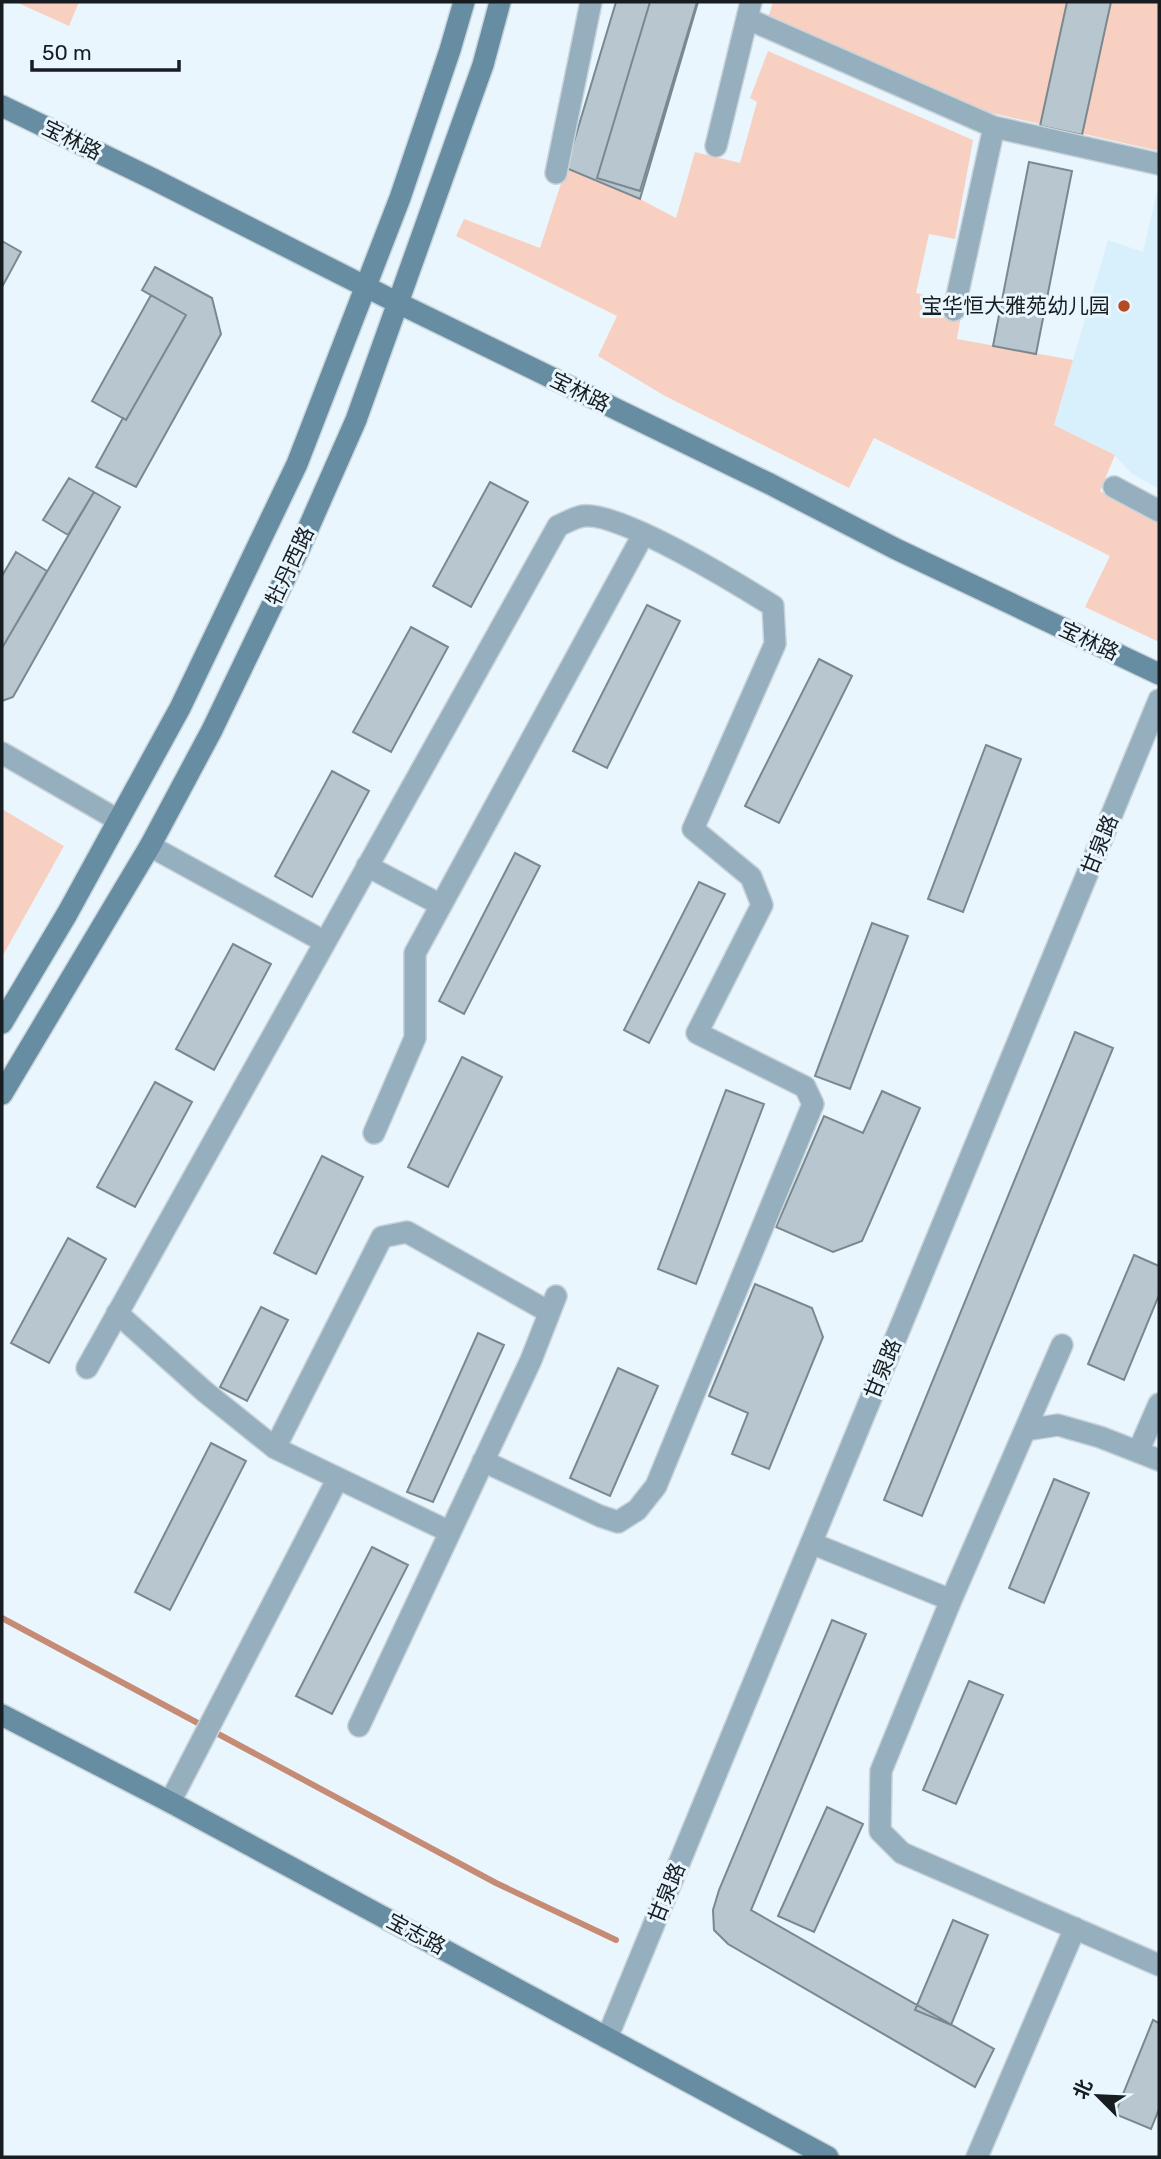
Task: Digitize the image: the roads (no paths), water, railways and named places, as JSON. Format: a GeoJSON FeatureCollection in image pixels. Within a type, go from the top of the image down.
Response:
{"type":"FeatureCollection","features":[{"type":"Feature","properties":{"kind":"street","name":"牡丹西路"},"geometry":{"type":"LineString","coordinates":[[2,1023],[67,914],[180,708],[297,464],[404,186],[464,2]]}},
{"type":"Feature","properties":{"kind":"street","name":"牡丹西路"},"geometry":{"type":"LineString","coordinates":[[2,1094],[150,846],[212,730],[300,547],[356,420],[483,65],[500,2]]}},
{"type":"Feature","properties":{"kind":"street"},"geometry":{"type":"LineString","coordinates":[[556,173],[591,2]]}},
{"type":"Feature","properties":{"kind":"street"},"geometry":{"type":"LineString","coordinates":[[716,146],[750,10],[994,127],[1159,164]]}},
{"type":"Feature","properties":{"kind":"street","name":"宝林路"},"geometry":{"type":"LineString","coordinates":[[2,106],[897,549],[1159,674]]}},
{"type":"Feature","properties":{"kind":"street"},"geometry":{"type":"LineString","coordinates":[[954,310],[994,127]]}},
{"type":"Feature","properties":{"kind":"street"},"geometry":{"type":"LineString","coordinates":[[1114,487],[1159,511]]}},
{"type":"Feature","properties":{"kind":"street"},"geometry":{"type":"LineString","coordinates":[[86,1368],[558,526],[582,515],[606,517],[716,571],[773,606],[775,644],[693,829],[751,877],[762,905],[696,1033],[805,1087],[813,1104],[656,1486],[637,1510],[618,1522],[483,1461]]}},
{"type":"Feature","properties":{"kind":"street"},"geometry":{"type":"LineString","coordinates":[[374,1133],[415,1038],[415,953],[643,535]]}},
{"type":"Feature","properties":{"kind":"street","name":"甘泉路"},"geometry":{"type":"LineString","coordinates":[[607,2038],[1159,700]]}},
{"type":"Feature","properties":{"kind":"street"},"geometry":{"type":"LineString","coordinates":[[2,753],[118,820]]}},
{"type":"Feature","properties":{"kind":"street"},"geometry":{"type":"LineString","coordinates":[[150,846],[325,942]]}},
{"type":"Feature","properties":{"kind":"street"},"geometry":{"type":"LineString","coordinates":[[367,866],[442,905]]}},
{"type":"Feature","properties":{"kind":"street"},"geometry":{"type":"LineString","coordinates":[[275,1448],[382,1237],[407,1232],[553,1304],[531,1360],[359,1726]]}},
{"type":"Feature","properties":{"kind":"street"},"geometry":{"type":"LineString","coordinates":[[117,1313],[204,1391],[275,1448],[450,1532]]}},
{"type":"Feature","properties":{"kind":"street"},"geometry":{"type":"LineString","coordinates":[[1062,1345],[951,1600],[881,1771],[880,1831],[902,1853],[1159,1965]]}},
{"type":"Feature","properties":{"kind":"street"},"geometry":{"type":"LineString","coordinates":[[1139,1452],[1159,1404]]}},
{"type":"Feature","properties":{"kind":"street"},"geometry":{"type":"LineString","coordinates":[[1025,1430],[1058,1425],[1100,1437],[1159,1460]]}},
{"type":"Feature","properties":{"kind":"street"},"geometry":{"type":"LineString","coordinates":[[170,1802],[337,1480]]}},
{"type":"Feature","properties":{"kind":"street"},"geometry":{"type":"LineString","coordinates":[[811,1543],[951,1600]]}},
{"type":"Feature","properties":{"kind":"street","name":"宝志路"},"geometry":{"type":"LineString","coordinates":[[2,1715],[170,1802],[828,2157]]}},
{"type":"Feature","properties":{"kind":"street"},"geometry":{"type":"LineString","coordinates":[[977,2157],[1075,1928]]}},
{"type":"Feature","properties":{"kind":"waterway"},"geometry":{"type":"LineString","coordinates":[[2,1618],[496,1883],[616,1940]]}},
{"type":"Feature","properties":{"kind":"place","name":"宝华恒大雅苑幼儿园"},"geometry":{"type":"Point","coordinates":[1124,306]}}]}
